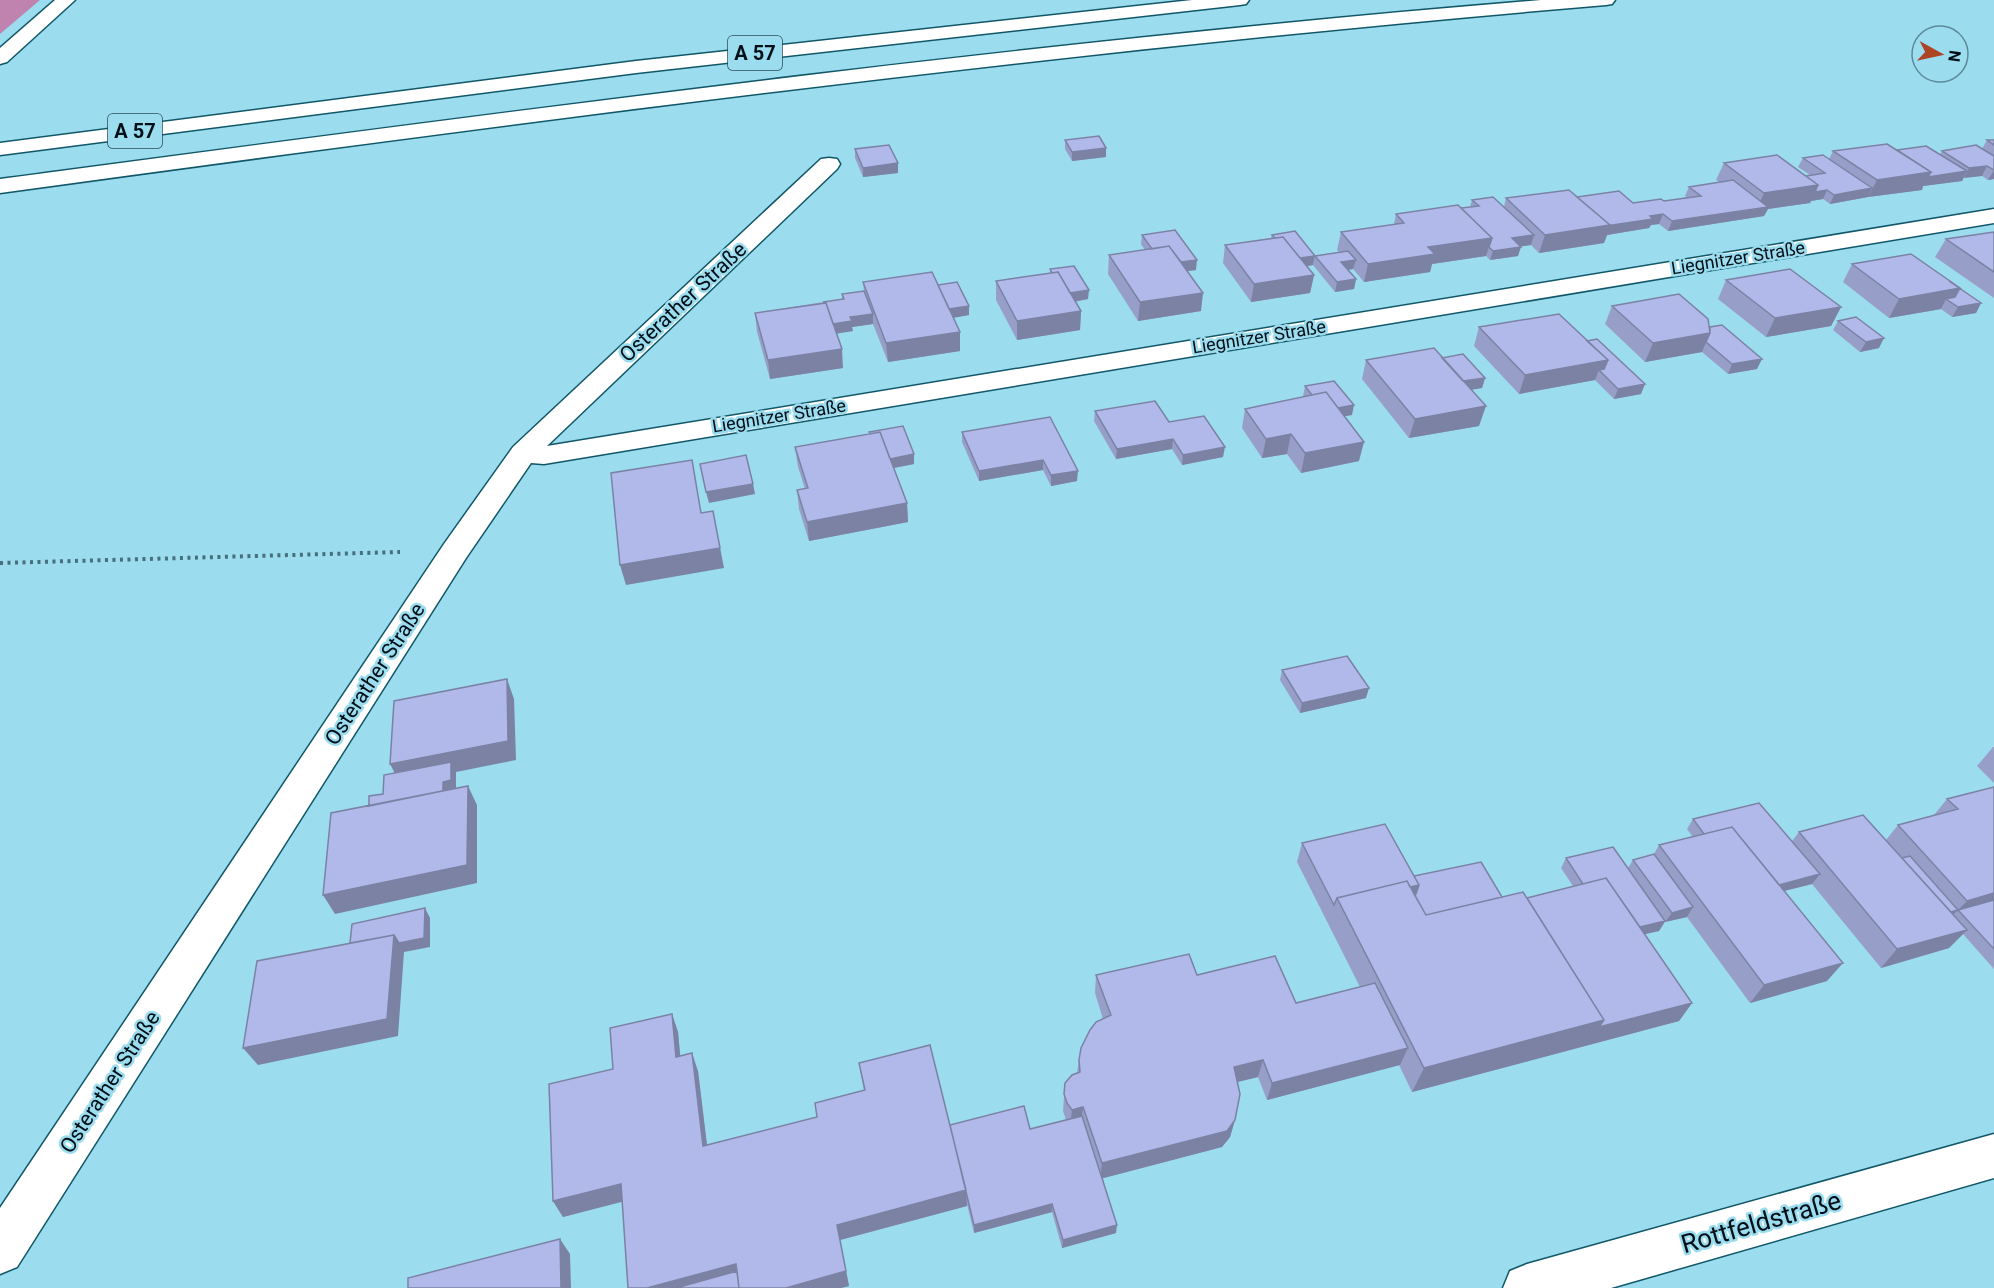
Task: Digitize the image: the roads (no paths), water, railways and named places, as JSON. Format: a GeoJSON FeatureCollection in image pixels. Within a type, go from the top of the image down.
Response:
{"type":"FeatureCollection","features":[{"type":"Feature","properties":{"kind":"main road"},"geometry":{"type":"LineString","coordinates":[[0,58],[66,0]]}},
{"type":"Feature","properties":{"kind":"main road","name":"A 57"},"geometry":{"type":"LineString","coordinates":[[0,149],[636,67],[1240,0]]}},
{"type":"Feature","properties":{"kind":"main road","name":"A 57"},"geometry":{"type":"LineString","coordinates":[[0,186],[946,64],[1203,36],[1606,0]]}},
{"type":"Feature","properties":{"kind":"main road","name":"Osterather Straße"},"geometry":{"type":"LineString","coordinates":[[0,1250],[455,551],[524,453],[829,164]]}},
{"type":"Feature","properties":{"kind":"main road","name":"Liegnitzer Straße"},"geometry":{"type":"LineString","coordinates":[[524,453],[544,455],[1994,216]]}},
{"type":"Feature","properties":{"kind":"main road","name":"Rottfeldstraße"},"geometry":{"type":"LineString","coordinates":[[1527,1288],[1994,1156]]}}]}
